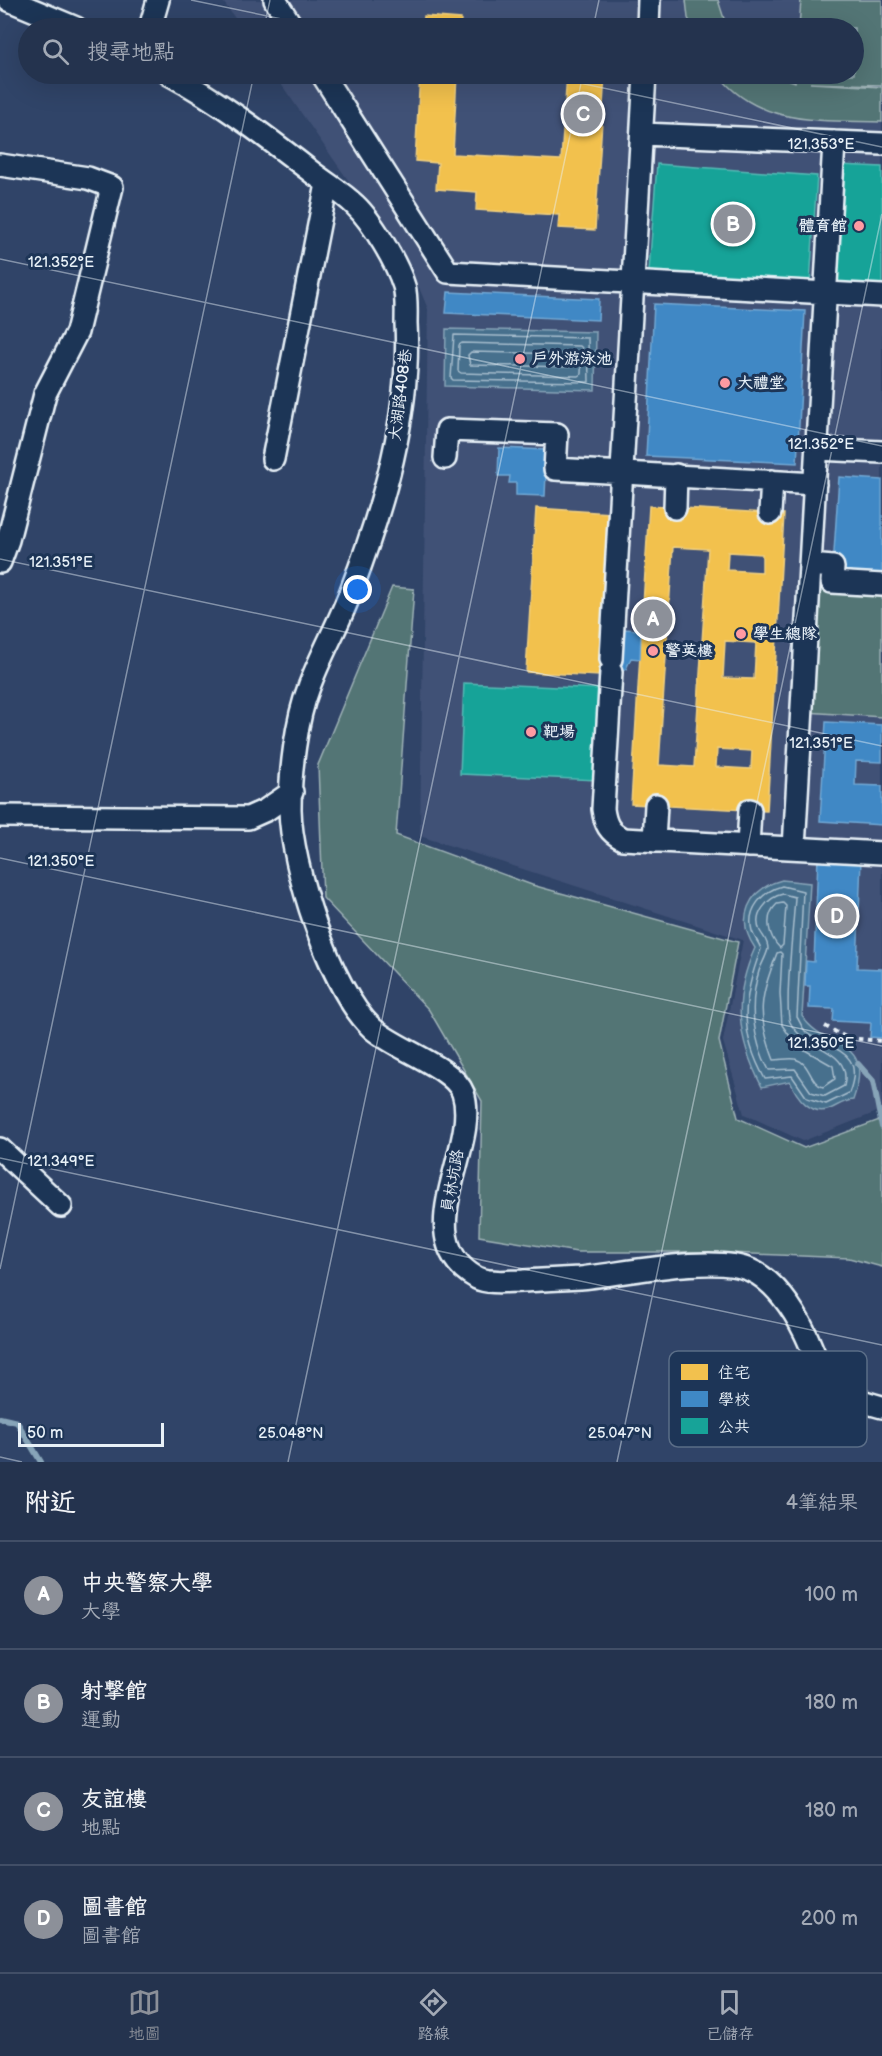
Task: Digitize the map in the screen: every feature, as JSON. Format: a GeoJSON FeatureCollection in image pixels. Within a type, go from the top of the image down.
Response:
{"type":"FeatureCollection","features":[{"type":"Feature","properties":{"kind":"street"},"geometry":{"type":"LineString","coordinates":[[9,0],[52,18]]}},
{"type":"Feature","properties":{"kind":"street"},"geometry":{"type":"LineString","coordinates":[[153,18],[158,0]]}},
{"type":"Feature","properties":{"kind":"street"},"geometry":{"type":"LineString","coordinates":[[275,0],[287,18]]}},
{"type":"Feature","properties":{"kind":"street"},"geometry":{"type":"LineString","coordinates":[[648,18],[649,0]]}},
{"type":"Feature","properties":{"kind":"street","name":"大湖路408巷"},"geometry":{"type":"LineString","coordinates":[[188,84],[268,138],[356,205],[384,246],[405,288],[408,350],[401,421],[381,501],[351,592],[307,691],[295,750],[291,801]]}},
{"type":"Feature","properties":{"kind":"street"},"geometry":{"type":"LineString","coordinates":[[328,84],[448,272],[882,296]]}},
{"type":"Feature","properties":{"kind":"street"},"geometry":{"type":"LineString","coordinates":[[644,84],[604,819],[613,834],[623,839],[882,853]]}},
{"type":"Feature","properties":{"kind":"street"},"geometry":{"type":"LineString","coordinates":[[642,134],[882,144]]}},
{"type":"Feature","properties":{"kind":"street"},"geometry":{"type":"LineString","coordinates":[[794,848],[834,142]]}},
{"type":"Feature","properties":{"kind":"street"},"geometry":{"type":"LineString","coordinates":[[0,165],[88,178],[112,187],[77,332],[45,394],[8,540],[0,562]]}},
{"type":"Feature","properties":{"kind":"street"},"geometry":{"type":"LineString","coordinates":[[273,459],[327,184]]}},
{"type":"Feature","properties":{"kind":"street"},"geometry":{"type":"LineString","coordinates":[[445,458],[447,430],[557,434],[555,469],[815,484]]}},
{"type":"Feature","properties":{"kind":"street"},"geometry":{"type":"LineString","coordinates":[[817,449],[882,452]]}},
{"type":"Feature","properties":{"kind":"street"},"geometry":{"type":"LineString","coordinates":[[675,508],[676,475]]}},
{"type":"Feature","properties":{"kind":"street"},"geometry":{"type":"LineString","coordinates":[[770,513],[772,481]]}},
{"type":"Feature","properties":{"kind":"street"},"geometry":{"type":"LineString","coordinates":[[810,565],[833,567],[832,582],[882,585]]}},
{"type":"Feature","properties":{"kind":"street"},"geometry":{"type":"LineString","coordinates":[[0,816],[248,818],[291,801]]}},
{"type":"Feature","properties":{"kind":"street","name":"員林坑路"},"geometry":{"type":"LineString","coordinates":[[291,801],[297,857],[306,894],[343,990],[368,1025],[392,1044],[441,1071],[459,1084],[465,1099],[462,1132],[446,1210],[448,1248],[461,1267],[482,1281],[575,1278],[721,1264],[748,1268],[768,1281],[785,1301],[804,1330],[812,1351]]}},
{"type":"Feature","properties":{"kind":"street"},"geometry":{"type":"LineString","coordinates":[[654,841],[656,805]]}},
{"type":"Feature","properties":{"kind":"street"},"geometry":{"type":"LineString","coordinates":[[748,846],[750,810]]}},
{"type":"Feature","properties":{"kind":"street"},"geometry":{"type":"LineString","coordinates":[[0,1149],[61,1206]]}},
{"type":"Feature","properties":{"kind":"street","name":"員林坑路"},"geometry":{"type":"LineString","coordinates":[[867,1403],[882,1407]]}},
{"type":"Feature","properties":{"kind":"path"},"geometry":{"type":"LineString","coordinates":[[825,1026],[847,1038],[882,1041]]}},
{"type":"Feature","properties":{"kind":"shaded area"},"geometry":{"type":"Polygon","coordinates":[[[222,0],[882,0],[882,1110],[803,1141],[744,1114],[723,1041],[743,940],[420,836],[428,309],[413,273],[281,84],[864,84],[864,18],[235,18],[222,0]]]}},
{"type":"Feature","properties":{"kind":"green space"},"geometry":{"type":"Polygon","coordinates":[[[686,0],[718,0],[724,18],[688,18],[686,0]]]}},
{"type":"Feature","properties":{"kind":"green space"},"geometry":{"type":"Polygon","coordinates":[[[801,0],[882,0],[882,85],[846,84],[864,84],[864,18],[800,18],[801,0]]]}},
{"type":"Feature","properties":{"kind":"green space"},"geometry":{"type":"Polygon","coordinates":[[[727,84],[828,84],[882,87],[882,122],[793,117],[752,104],[727,84]]]}},
{"type":"Feature","properties":{"kind":"green space"},"geometry":{"type":"Polygon","coordinates":[[[392,587],[414,589],[396,835],[532,885],[738,942],[719,1041],[738,1118],[804,1148],[882,1119],[882,1267],[849,1258],[705,1252],[577,1252],[479,1236],[482,1101],[429,1010],[323,898],[318,765],[392,587]]]}},
{"type":"Feature","properties":{"kind":"green space"},"geometry":{"type":"Polygon","coordinates":[[[813,589],[882,593],[882,717],[806,712],[813,589]]]}},
{"type":"Feature","properties":{"kind":"water","name":"戶外游泳池"},"geometry":{"type":"Polygon","coordinates":[[[446,329],[596,332],[595,390],[445,386],[446,329]]]}},
{"type":"Feature","properties":{"kind":"water"},"geometry":{"type":"Polygon","coordinates":[[[782,880],[810,883],[802,1016],[812,1027],[853,1054],[858,1065],[858,1079],[853,1100],[823,1111],[805,1104],[790,1081],[762,1087],[747,1052],[743,1035],[740,1018],[743,984],[755,948],[746,926],[748,906],[761,890],[782,880]]]}},
{"type":"Feature","properties":{"kind":"building: 住宅"},"geometry":{"type":"Polygon","coordinates":[[[424,16],[449,18],[424,18],[424,16]]]}},
{"type":"Feature","properties":{"kind":"building: 住宅"},"geometry":{"type":"Polygon","coordinates":[[[419,84],[456,84],[453,154],[561,160],[566,84],[604,84],[595,230],[558,228],[559,215],[476,210],[477,192],[436,189],[438,163],[415,161],[419,84]]]}},
{"type":"Feature","properties":{"kind":"building: 住宅","name":"警英樓"},"geometry":{"type":"Polygon","coordinates":[[[649,506],[784,514],[767,811],[631,804],[649,506]],[[673,547],[659,765],[694,767],[708,549],[673,547]],[[728,552],[727,570],[762,572],[762,554],[728,552]],[[725,641],[723,678],[754,679],[756,643],[725,641]],[[717,749],[716,767],[751,769],[752,751],[717,749]]]}},
{"type":"Feature","properties":{"kind":"building: 住宅"},"geometry":{"type":"Polygon","coordinates":[[[536,508],[610,513],[600,676],[526,672],[536,508]]]}},
{"type":"Feature","properties":{"kind":"building: 學校"},"geometry":{"type":"Polygon","coordinates":[[[448,292],[599,299],[598,320],[446,313],[448,292]]]}},
{"type":"Feature","properties":{"kind":"building: 學校","name":"大禮堂"},"geometry":{"type":"Polygon","coordinates":[[[654,304],[805,311],[797,463],[646,456],[654,304]]]}},
{"type":"Feature","properties":{"kind":"building: 學校"},"geometry":{"type":"Polygon","coordinates":[[[499,448],[547,450],[545,496],[516,495],[516,483],[509,483],[510,476],[498,476],[499,448]]]}},
{"type":"Feature","properties":{"kind":"building: 學校"},"geometry":{"type":"Polygon","coordinates":[[[839,477],[882,480],[882,585],[832,582],[839,477]]]}},
{"type":"Feature","properties":{"kind":"building: 學校"},"geometry":{"type":"Polygon","coordinates":[[[622,629],[641,630],[640,659],[631,658],[626,669],[619,673],[600,672],[601,659],[622,629]]]}},
{"type":"Feature","properties":{"kind":"building: 學校"},"geometry":{"type":"Polygon","coordinates":[[[826,722],[882,725],[882,762],[856,761],[855,785],[882,786],[882,825],[820,821],[826,722]]]}},
{"type":"Feature","properties":{"kind":"building: 學校"},"geometry":{"type":"Polygon","coordinates":[[[818,857],[861,859],[857,968],[882,969],[882,1038],[870,1037],[871,1023],[833,1021],[834,1009],[809,1008],[810,986],[805,986],[806,961],[814,962],[818,857]]]}},
{"type":"Feature","properties":{"kind":"building: 公共"},"geometry":{"type":"Polygon","coordinates":[[[657,164],[817,176],[810,283],[649,271],[657,164]]]}},
{"type":"Feature","properties":{"kind":"building: 公共","name":"體育館"},"geometry":{"type":"Polygon","coordinates":[[[840,165],[882,167],[882,287],[834,284],[840,165]]]}},
{"type":"Feature","properties":{"kind":"building: 公共","name":"靶場"},"geometry":{"type":"Polygon","coordinates":[[[464,683],[602,689],[598,780],[460,774],[464,683]]]}},
{"type":"Feature","properties":{"kind":"waterway"},"geometry":{"type":"LineString","coordinates":[[858,1064],[873,1081],[882,1127]]}},
{"type":"Feature","properties":{"kind":"waterway"},"geometry":{"type":"LineString","coordinates":[[0,1418],[17,1422],[41,1462]]}},
{"type":"Feature","properties":{"kind":"place","name":"友誼樓"},"geometry":{"type":"Point","coordinates":[583,114]}},
{"type":"Feature","properties":{"kind":"place","name":"射撃館"},"geometry":{"type":"Point","coordinates":[733,224]}},
{"type":"Feature","properties":{"kind":"place","name":"體育館"},"geometry":{"type":"Point","coordinates":[859,226]}},
{"type":"Feature","properties":{"kind":"place","name":"戶外游泳池"},"geometry":{"type":"Point","coordinates":[520,359]}},
{"type":"Feature","properties":{"kind":"place","name":"大禮堂"},"geometry":{"type":"Point","coordinates":[725,383]}},
{"type":"Feature","properties":{"kind":"place","name":"中央警察大學"},"geometry":{"type":"Point","coordinates":[653,619]}},
{"type":"Feature","properties":{"kind":"place","name":"學生總隊"},"geometry":{"type":"Point","coordinates":[741,634]}},
{"type":"Feature","properties":{"kind":"place","name":"警英樓"},"geometry":{"type":"Point","coordinates":[653,651]}},
{"type":"Feature","properties":{"kind":"place","name":"靶場"},"geometry":{"type":"Point","coordinates":[531,732]}},
{"type":"Feature","properties":{"kind":"place","name":"圖書館"},"geometry":{"type":"Point","coordinates":[837,916]}}]}
